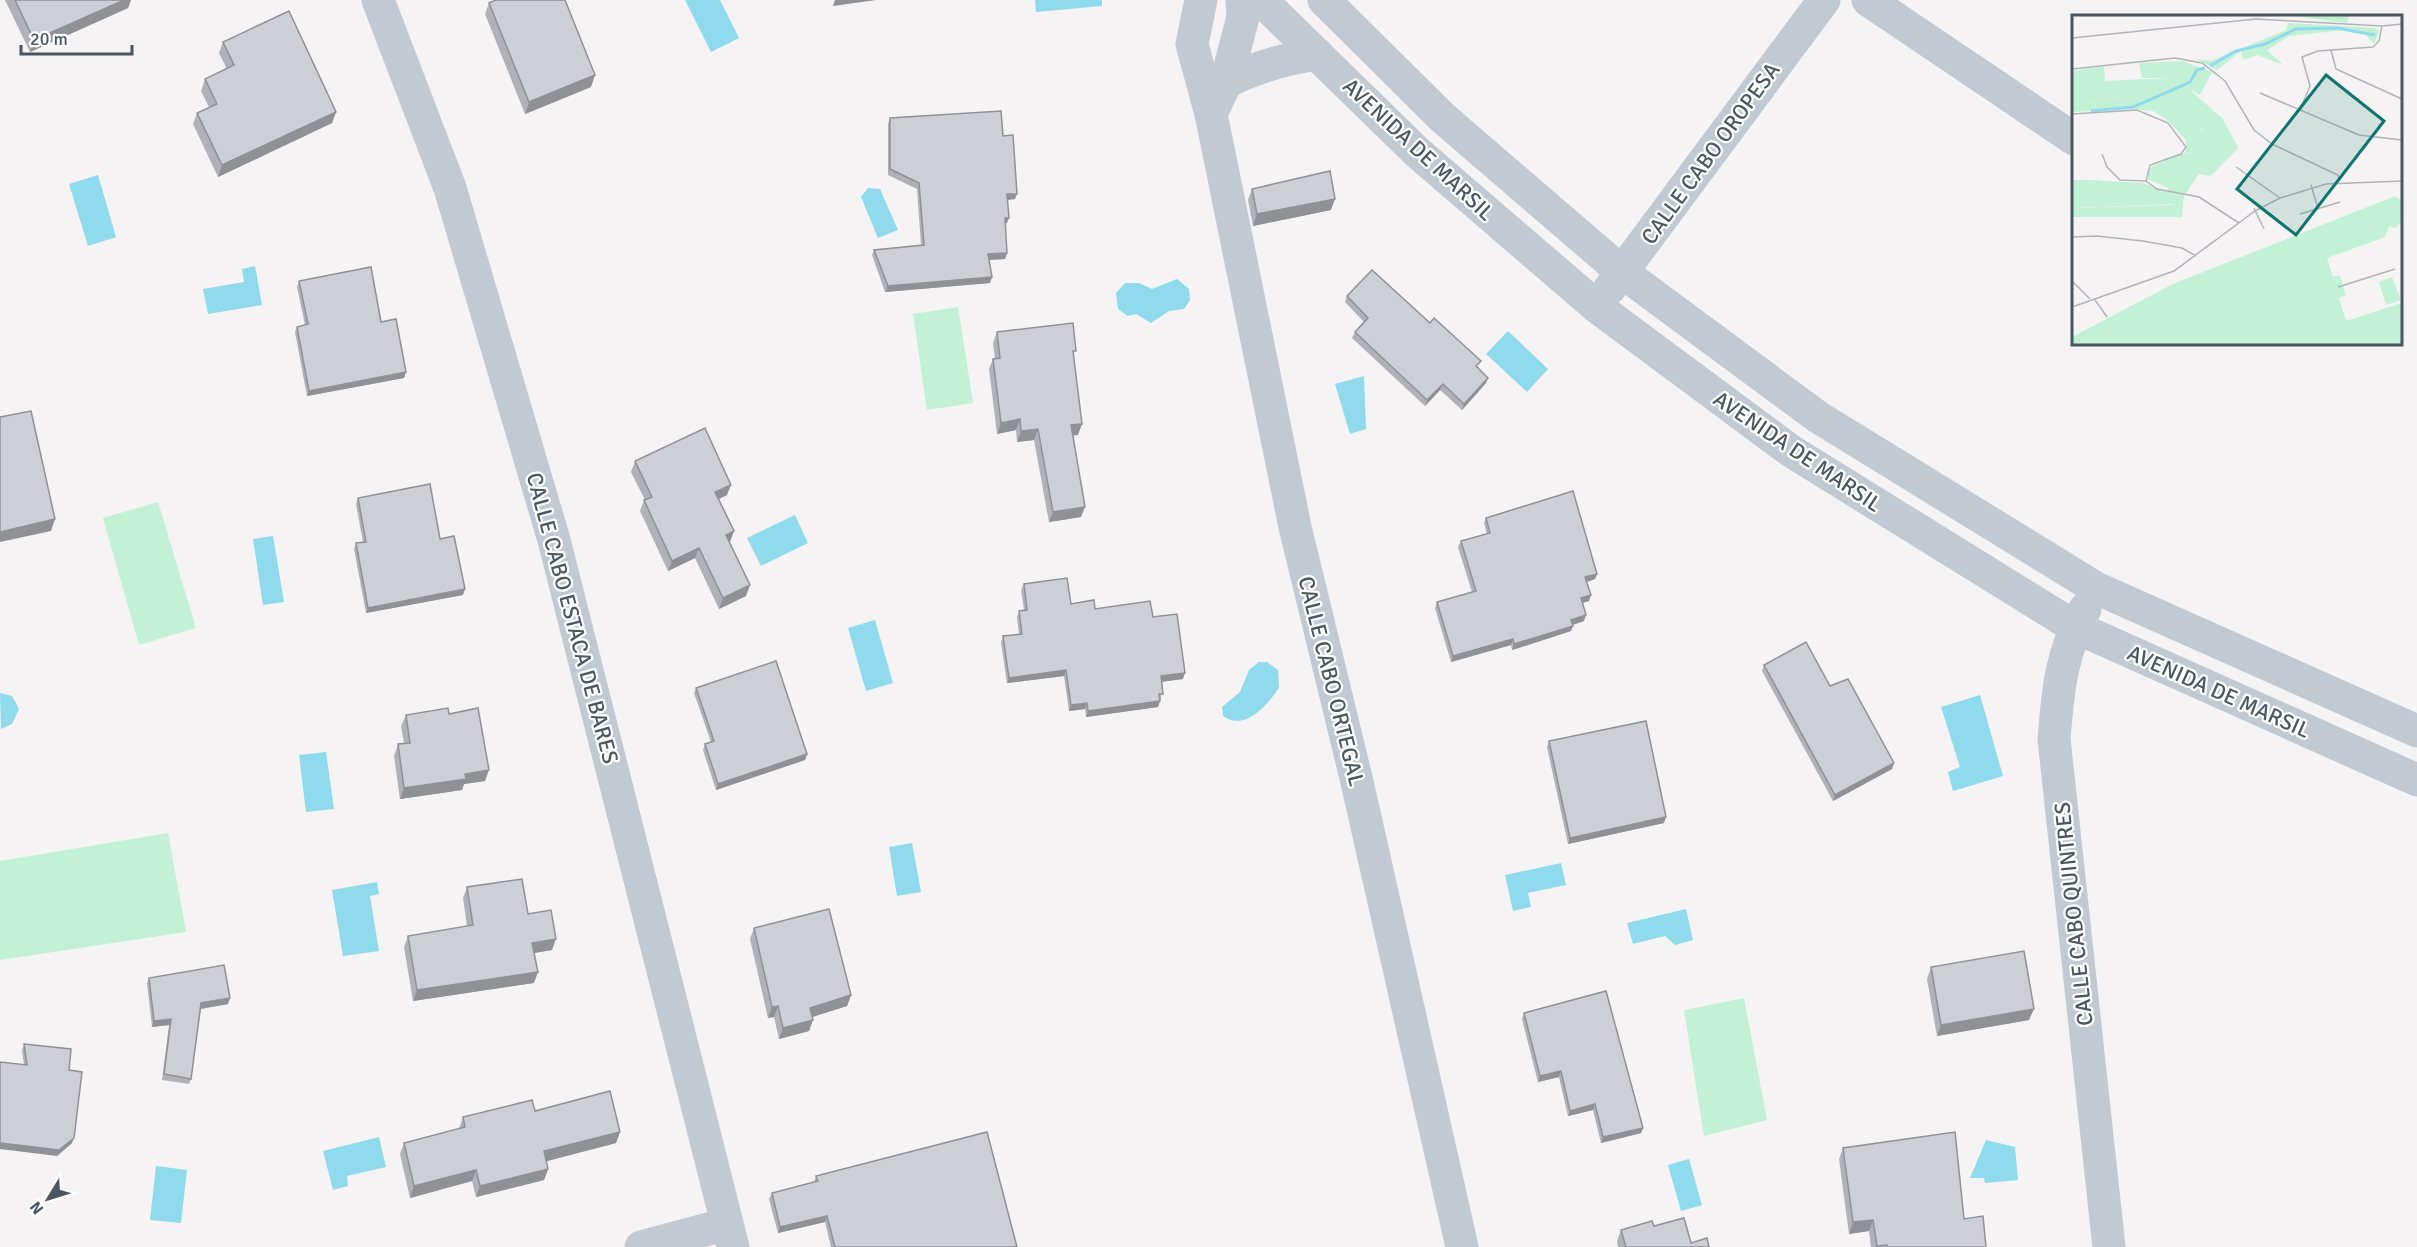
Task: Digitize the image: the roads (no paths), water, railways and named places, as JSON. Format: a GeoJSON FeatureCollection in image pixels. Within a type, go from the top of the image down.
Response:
{"type":"FeatureCollection","features":[{"type":"Feature","properties":{"kind":"street","name":"CALLE CABO ESTACA DE BARES"},"geometry":{"type":"LineString","coordinates":[[378,0],[450,188],[554,540],[730,1236]]}},
{"type":"Feature","properties":{"kind":"street","name":"CALLE CABO ORTEGAL"},"geometry":{"type":"LineString","coordinates":[[1178,0],[1211,114],[1295,527],[1357,782],[1462,1247]]}},
{"type":"Feature","properties":{"kind":"street"},"geometry":{"type":"LineString","coordinates":[[1192,44],[1201,0]]}},
{"type":"Feature","properties":{"kind":"street"},"geometry":{"type":"LineString","coordinates":[[1211,114],[1226,82],[1243,17],[1242,0]]}},
{"type":"Feature","properties":{"kind":"street","name":"AVENIDA DE MARSIL"},"geometry":{"type":"LineString","coordinates":[[1261,0],[1418,153],[1597,307],[1791,451],[2075,627],[2417,780]]}},
{"type":"Feature","properties":{"kind":"street","name":"AVENIDA DE MARSIL"},"geometry":{"type":"LineString","coordinates":[[1324,0],[1443,118],[1622,272],[1818,417],[2096,588],[2417,731]]}},
{"type":"Feature","properties":{"kind":"street","name":"CALLE CABO OROPESA"},"geometry":{"type":"LineString","coordinates":[[1597,307],[1824,0]]}},
{"type":"Feature","properties":{"kind":"street"},"geometry":{"type":"LineString","coordinates":[[1868,0],[2072,138]]}},
{"type":"Feature","properties":{"kind":"street"},"geometry":{"type":"LineString","coordinates":[[1226,82],[1253,69],[1285,59],[1317,54]]}},
{"type":"Feature","properties":{"kind":"street","name":"CALLE CABO QUINTRES"},"geometry":{"type":"LineString","coordinates":[[2096,588],[2075,627],[2059,678],[2054,739],[2109,1247]]}},
{"type":"Feature","properties":{"kind":"street"},"geometry":{"type":"LineString","coordinates":[[641,1247],[730,1236]]}},
{"type":"Feature","properties":{"kind":"water"},"geometry":{"type":"Polygon","coordinates":[[[685,0],[720,0],[739,38],[711,52],[685,0]]]}},
{"type":"Feature","properties":{"kind":"water"},"geometry":{"type":"Polygon","coordinates":[[[1035,0],[1102,0],[1102,6],[1036,12],[1035,0]]]}},
{"type":"Feature","properties":{"kind":"water"},"geometry":{"type":"Polygon","coordinates":[[[98,175],[116,237],[88,246],[69,184],[98,175]]]}},
{"type":"Feature","properties":{"kind":"water"},"geometry":{"type":"Polygon","coordinates":[[[868,188],[880,189],[898,230],[878,238],[861,197],[868,188]]]}},
{"type":"Feature","properties":{"kind":"water"},"geometry":{"type":"Polygon","coordinates":[[[255,266],[262,305],[208,314],[203,289],[244,282],[242,269],[255,266]]]}},
{"type":"Feature","properties":{"kind":"water"},"geometry":{"type":"Polygon","coordinates":[[[1177,279],[1189,289],[1190,300],[1184,309],[1169,311],[1151,323],[1136,314],[1128,316],[1118,309],[1116,293],[1125,283],[1139,283],[1152,289],[1177,279]]]}},
{"type":"Feature","properties":{"kind":"water"},"geometry":{"type":"Polygon","coordinates":[[[1508,331],[1548,369],[1527,392],[1486,354],[1508,331]]]}},
{"type":"Feature","properties":{"kind":"water"},"geometry":{"type":"Polygon","coordinates":[[[1364,376],[1366,429],[1350,434],[1335,384],[1364,376]]]}},
{"type":"Feature","properties":{"kind":"water"},"geometry":{"type":"Polygon","coordinates":[[[795,515],[808,543],[761,566],[747,538],[795,515]]]}},
{"type":"Feature","properties":{"kind":"water"},"geometry":{"type":"Polygon","coordinates":[[[273,536],[284,602],[263,605],[253,539],[273,536]]]}},
{"type":"Feature","properties":{"kind":"water"},"geometry":{"type":"Polygon","coordinates":[[[875,620],[893,683],[866,691],[848,628],[875,620]]]}},
{"type":"Feature","properties":{"kind":"water"},"geometry":{"type":"Polygon","coordinates":[[[1259,662],[1267,662],[1278,670],[1279,688],[1262,708],[1247,718],[1239,721],[1223,716],[1222,707],[1240,692],[1249,670],[1259,662]]]}},
{"type":"Feature","properties":{"kind":"water"},"geometry":{"type":"Polygon","coordinates":[[[0,693],[12,696],[19,709],[12,724],[1,729],[0,693]]]}},
{"type":"Feature","properties":{"kind":"water"},"geometry":{"type":"Polygon","coordinates":[[[1980,695],[2003,776],[1953,791],[1948,772],[1960,767],[1941,707],[1980,695]]]}},
{"type":"Feature","properties":{"kind":"water"},"geometry":{"type":"Polygon","coordinates":[[[326,752],[334,809],[306,812],[299,755],[326,752]]]}},
{"type":"Feature","properties":{"kind":"water"},"geometry":{"type":"Polygon","coordinates":[[[912,843],[921,892],[897,896],[889,847],[912,843]]]}},
{"type":"Feature","properties":{"kind":"water"},"geometry":{"type":"Polygon","coordinates":[[[1561,863],[1566,885],[1528,893],[1531,907],[1513,911],[1505,875],[1561,863]]]}},
{"type":"Feature","properties":{"kind":"water"},"geometry":{"type":"Polygon","coordinates":[[[377,882],[379,894],[370,896],[379,951],[343,956],[332,890],[377,882]]]}},
{"type":"Feature","properties":{"kind":"water"},"geometry":{"type":"Polygon","coordinates":[[[1686,909],[1693,940],[1675,945],[1665,936],[1633,944],[1627,923],[1686,909]]]}},
{"type":"Feature","properties":{"kind":"water"},"geometry":{"type":"Polygon","coordinates":[[[379,1137],[386,1167],[347,1176],[348,1186],[333,1190],[323,1151],[379,1137]]]}},
{"type":"Feature","properties":{"kind":"water"},"geometry":{"type":"Polygon","coordinates":[[[1986,1140],[2015,1147],[2018,1180],[1985,1183],[1984,1178],[1970,1178],[1986,1140]]]}},
{"type":"Feature","properties":{"kind":"water"},"geometry":{"type":"Polygon","coordinates":[[[1689,1159],[1702,1205],[1681,1211],[1668,1165],[1689,1159]]]}},
{"type":"Feature","properties":{"kind":"water"},"geometry":{"type":"Polygon","coordinates":[[[156,1166],[187,1170],[181,1223],[150,1220],[156,1166]]]}}]}
